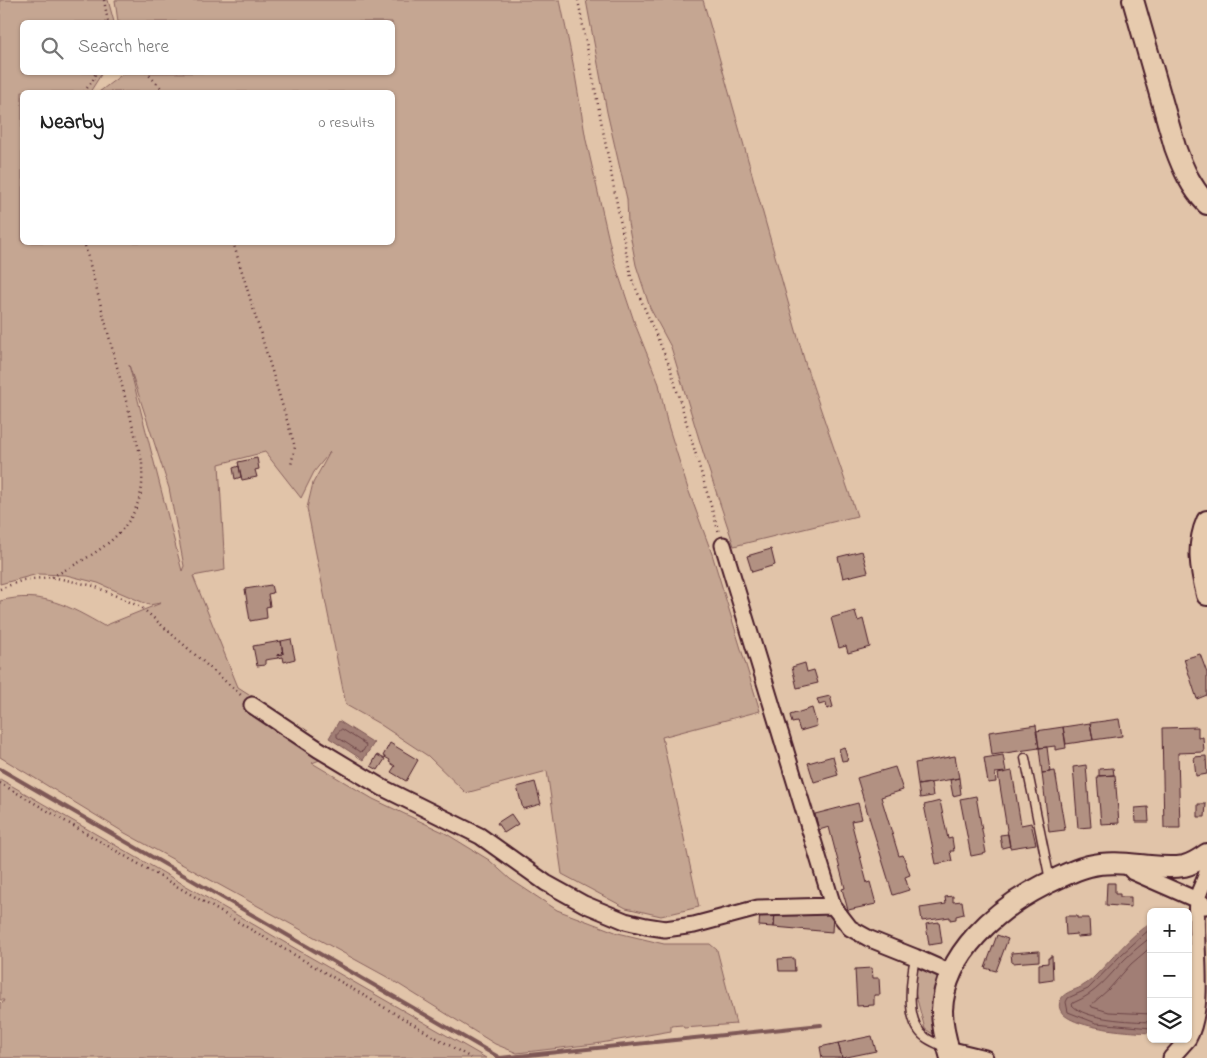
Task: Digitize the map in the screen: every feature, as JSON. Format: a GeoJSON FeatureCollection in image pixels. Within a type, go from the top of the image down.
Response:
{"type":"FeatureCollection","features":[{"type":"Feature","properties":{"kind":"street"},"geometry":{"type":"LineString","coordinates":[[1133,0],[1178,155],[1196,192],[1207,204]]}},
{"type":"Feature","properties":{"kind":"street"},"geometry":{"type":"LineString","coordinates":[[1207,521],[1200,549],[1200,569],[1207,595]]}},
{"type":"Feature","properties":{"kind":"street"},"geometry":{"type":"LineString","coordinates":[[723,545],[833,906],[850,928],[870,940],[951,973]]}},
{"type":"Feature","properties":{"kind":"street"},"geometry":{"type":"LineString","coordinates":[[252,705],[318,749],[383,788],[480,836],[546,883],[584,904],[624,921],[665,929],[694,925],[758,908],[833,906]]}},
{"type":"Feature","properties":{"kind":"street"},"geometry":{"type":"LineString","coordinates":[[985,1058],[949,1053],[943,1028],[942,1009],[951,973],[962,953],[976,935],[999,913],[1031,892],[1073,871],[1089,866],[1109,863],[1164,867],[1182,866],[1194,863],[1207,855]]}},
{"type":"Feature","properties":{"kind":"street"},"geometry":{"type":"LineString","coordinates":[[1124,864],[1133,872],[1202,903]]}},
{"type":"Feature","properties":{"kind":"street"},"geometry":{"type":"LineString","coordinates":[[1192,1029],[1198,1004],[1202,903],[1207,872]]}},
{"type":"Feature","properties":{"kind":"street"},"geometry":{"type":"LineString","coordinates":[[1170,1058],[1184,1043]]}},
{"type":"Feature","properties":{"kind":"lane"},"geometry":{"type":"LineString","coordinates":[[1025,758],[1051,882]]}},
{"type":"Feature","properties":{"kind":"lane"},"geometry":{"type":"LineString","coordinates":[[915,957],[910,984],[911,1009],[917,1029],[923,1036],[949,1053]]}},
{"type":"Feature","properties":{"kind":"path"},"geometry":{"type":"LineString","coordinates":[[104,0],[108,20]]}},
{"type":"Feature","properties":{"kind":"path"},"geometry":{"type":"LineString","coordinates":[[578,0],[632,277],[670,367],[723,545]]}},
{"type":"Feature","properties":{"kind":"path"},"geometry":{"type":"LineString","coordinates":[[86,90],[94,80],[95,75]]}},
{"type":"Feature","properties":{"kind":"path"},"geometry":{"type":"LineString","coordinates":[[149,75],[162,90]]}},
{"type":"Feature","properties":{"kind":"path"},"geometry":{"type":"LineString","coordinates":[[0,589],[23,580],[52,576],[97,552],[121,532],[135,512],[141,491],[142,461],[85,245]]}},
{"type":"Feature","properties":{"kind":"path"},"geometry":{"type":"LineString","coordinates":[[234,245],[295,447],[291,466]]}},
{"type":"Feature","properties":{"kind":"path"},"geometry":{"type":"LineString","coordinates":[[52,576],[94,586],[141,607],[252,705]]}},
{"type":"Feature","properties":{"kind":"path"},"geometry":{"type":"LineString","coordinates":[[0,783],[471,1058]]}},
{"type":"Feature","properties":{"kind":"shaded area"},"geometry":{"type":"Polygon","coordinates":[[[0,0],[108,0],[113,20],[20,20],[20,75],[101,75],[91,90],[20,90],[20,245],[395,245],[395,90],[102,90],[121,75],[395,75],[395,20],[118,20],[115,0],[560,0],[586,140],[613,258],[635,324],[659,384],[667,422],[688,489],[712,554],[760,711],[662,737],[699,907],[661,916],[626,908],[562,874],[547,771],[466,793],[428,756],[378,723],[346,705],[307,508],[313,483],[330,452],[314,472],[301,498],[265,452],[219,464],[225,570],[193,576],[238,687],[340,752],[312,763],[373,799],[445,833],[489,860],[510,879],[557,910],[618,933],[664,944],[710,944],[717,950],[736,1024],[684,1028],[682,1025],[671,1026],[671,1031],[595,1044],[517,1053],[495,1044],[387,977],[125,833],[0,757],[0,601],[29,597],[42,599],[67,606],[104,626],[161,603],[149,605],[98,583],[66,575],[38,574],[0,584],[0,0]],[[129,365],[182,571],[184,566],[169,488],[129,365]]]}},
{"type":"Feature","properties":{"kind":"shaded area"},"geometry":{"type":"Polygon","coordinates":[[[586,0],[703,0],[806,366],[857,516],[734,546],[671,347],[650,308],[636,265],[628,223],[627,199],[607,112],[586,0]]]}},
{"type":"Feature","properties":{"kind":"shaded area"},"geometry":{"type":"Polygon","coordinates":[[[0,779],[486,1058],[0,1058],[0,1002],[2,1004],[4,1000],[0,1000],[0,779]]]}},
{"type":"Feature","properties":{"kind":"shaded area"},"geometry":{"type":"Polygon","coordinates":[[[918,964],[939,976],[935,1007],[938,1037],[925,1029],[915,992],[918,964]]]}},
{"type":"Feature","properties":{"kind":"water"},"geometry":{"type":"Polygon","coordinates":[[[339,721],[374,743],[363,760],[329,738],[339,721]]]}},
{"type":"Feature","properties":{"kind":"water"},"geometry":{"type":"Polygon","coordinates":[[[1147,925],[1147,1033],[1095,1027],[1079,1023],[1067,1017],[1060,1009],[1063,996],[1090,981],[1147,925]]]}},
{"type":"Feature","properties":{"kind":"building"},"geometry":{"type":"Polygon","coordinates":[[[257,458],[259,469],[255,470],[257,477],[242,480],[238,462],[257,458]]]}},
{"type":"Feature","properties":{"kind":"building"},"geometry":{"type":"Polygon","coordinates":[[[239,466],[241,477],[235,479],[233,468],[239,466]]]}},
{"type":"Feature","properties":{"kind":"building"},"geometry":{"type":"Polygon","coordinates":[[[771,549],[775,565],[752,572],[747,556],[771,549]]]}},
{"type":"Feature","properties":{"kind":"building"},"geometry":{"type":"Polygon","coordinates":[[[862,551],[868,572],[843,578],[838,557],[862,551]]]}},
{"type":"Feature","properties":{"kind":"building"},"geometry":{"type":"Polygon","coordinates":[[[271,585],[273,593],[268,594],[270,606],[266,607],[267,618],[250,621],[245,589],[271,585]]]}},
{"type":"Feature","properties":{"kind":"building"},"geometry":{"type":"Polygon","coordinates":[[[855,611],[858,621],[863,619],[870,647],[848,653],[846,646],[839,648],[831,618],[855,611]]]}},
{"type":"Feature","properties":{"kind":"building"},"geometry":{"type":"Polygon","coordinates":[[[291,639],[295,659],[284,662],[283,657],[278,658],[277,655],[283,654],[281,641],[291,639]]]}},
{"type":"Feature","properties":{"kind":"building"},"geometry":{"type":"Polygon","coordinates":[[[281,641],[283,654],[277,655],[278,658],[265,660],[265,665],[257,666],[253,646],[281,641]]]}},
{"type":"Feature","properties":{"kind":"building"},"geometry":{"type":"Polygon","coordinates":[[[1200,654],[1207,673],[1207,695],[1197,699],[1184,659],[1200,654]]]}},
{"type":"Feature","properties":{"kind":"building"},"geometry":{"type":"Polygon","coordinates":[[[805,663],[807,672],[814,670],[818,683],[797,688],[792,667],[805,663]]]}},
{"type":"Feature","properties":{"kind":"building"},"geometry":{"type":"Polygon","coordinates":[[[830,696],[833,707],[827,709],[826,703],[819,705],[817,699],[830,696]]]}},
{"type":"Feature","properties":{"kind":"building"},"geometry":{"type":"Polygon","coordinates":[[[812,708],[817,726],[800,731],[797,722],[792,723],[790,715],[812,708]]]}},
{"type":"Feature","properties":{"kind":"building"},"geometry":{"type":"Polygon","coordinates":[[[1119,719],[1122,736],[1093,740],[1090,723],[1119,719]]]}},
{"type":"Feature","properties":{"kind":"building"},"geometry":{"type":"Polygon","coordinates":[[[1090,723],[1093,740],[1066,744],[1063,727],[1090,723]]]}},
{"type":"Feature","properties":{"kind":"building"},"geometry":{"type":"Polygon","coordinates":[[[1036,725],[1039,748],[992,755],[989,732],[1036,725]]]}},
{"type":"Feature","properties":{"kind":"building"},"geometry":{"type":"Polygon","coordinates":[[[1063,727],[1066,748],[1055,750],[1055,746],[1039,748],[1036,731],[1063,727]]]}},
{"type":"Feature","properties":{"kind":"building"},"geometry":{"type":"Polygon","coordinates":[[[1198,727],[1198,738],[1203,737],[1204,752],[1178,753],[1180,828],[1164,828],[1162,728],[1198,727]]]}},
{"type":"Feature","properties":{"kind":"building"},"geometry":{"type":"Polygon","coordinates":[[[390,743],[418,760],[406,781],[391,772],[395,766],[383,756],[390,743]]]}},
{"type":"Feature","properties":{"kind":"building"},"geometry":{"type":"Polygon","coordinates":[[[844,747],[848,760],[842,761],[839,749],[844,747]]]}},
{"type":"Feature","properties":{"kind":"building"},"geometry":{"type":"Polygon","coordinates":[[[1047,747],[1050,772],[1042,773],[1039,748],[1047,747]]]}},
{"type":"Feature","properties":{"kind":"building"},"geometry":{"type":"Polygon","coordinates":[[[377,755],[385,759],[378,770],[371,766],[377,755]]]}},
{"type":"Feature","properties":{"kind":"building"},"geometry":{"type":"Polygon","coordinates":[[[1003,755],[1006,772],[995,773],[996,782],[988,783],[984,758],[1003,755]]]}},
{"type":"Feature","properties":{"kind":"building"},"geometry":{"type":"Polygon","coordinates":[[[833,756],[838,775],[814,782],[808,763],[833,756]]]}},
{"type":"Feature","properties":{"kind":"building"},"geometry":{"type":"Polygon","coordinates":[[[955,756],[959,778],[918,785],[915,763],[955,756]]]}},
{"type":"Feature","properties":{"kind":"building"},"geometry":{"type":"Polygon","coordinates":[[[1206,756],[1207,774],[1196,776],[1194,757],[1206,756]]]}},
{"type":"Feature","properties":{"kind":"building"},"geometry":{"type":"Polygon","coordinates":[[[1086,765],[1091,827],[1078,828],[1073,767],[1086,765]]]}},
{"type":"Feature","properties":{"kind":"building"},"geometry":{"type":"Polygon","coordinates":[[[895,767],[903,790],[881,797],[899,856],[903,855],[910,875],[905,877],[909,890],[893,895],[857,778],[895,767]]]}},
{"type":"Feature","properties":{"kind":"building"},"geometry":{"type":"Polygon","coordinates":[[[1113,768],[1114,775],[1099,776],[1099,769],[1113,768]]]}},
{"type":"Feature","properties":{"kind":"building"},"geometry":{"type":"Polygon","coordinates":[[[1012,771],[1021,825],[1031,823],[1036,844],[1010,848],[998,774],[1012,771]]]}},
{"type":"Feature","properties":{"kind":"building"},"geometry":{"type":"Polygon","coordinates":[[[1055,771],[1065,830],[1049,832],[1042,773],[1055,771]]]}},
{"type":"Feature","properties":{"kind":"building"},"geometry":{"type":"Polygon","coordinates":[[[1115,775],[1119,823],[1101,824],[1097,776],[1115,775]]]}},
{"type":"Feature","properties":{"kind":"building"},"geometry":{"type":"Polygon","coordinates":[[[959,778],[961,794],[953,796],[950,780],[959,778]]]}},
{"type":"Feature","properties":{"kind":"building"},"geometry":{"type":"Polygon","coordinates":[[[535,782],[541,804],[523,809],[517,787],[535,782]]]}},
{"type":"Feature","properties":{"kind":"building"},"geometry":{"type":"Polygon","coordinates":[[[931,783],[933,796],[920,798],[918,785],[931,783]]]}},
{"type":"Feature","properties":{"kind":"building"},"geometry":{"type":"Polygon","coordinates":[[[976,796],[986,853],[971,856],[960,799],[976,796]]]}},
{"type":"Feature","properties":{"kind":"building"},"geometry":{"type":"Polygon","coordinates":[[[940,801],[948,839],[952,838],[954,851],[950,851],[952,861],[936,864],[924,805],[940,801]]]}},
{"type":"Feature","properties":{"kind":"building"},"geometry":{"type":"Polygon","coordinates":[[[858,803],[862,819],[851,821],[867,883],[870,882],[876,904],[848,910],[842,889],[845,888],[829,827],[819,830],[815,814],[858,803]]]}},
{"type":"Feature","properties":{"kind":"building"},"geometry":{"type":"Polygon","coordinates":[[[1198,804],[1206,804],[1205,817],[1198,817],[1198,804]]]}},
{"type":"Feature","properties":{"kind":"building"},"geometry":{"type":"Polygon","coordinates":[[[1148,807],[1149,822],[1136,822],[1135,808],[1148,807]]]}},
{"type":"Feature","properties":{"kind":"building"},"geometry":{"type":"Polygon","coordinates":[[[511,814],[518,824],[504,833],[497,823],[511,814]]]}},
{"type":"Feature","properties":{"kind":"building"},"geometry":{"type":"Polygon","coordinates":[[[1008,834],[1010,846],[1002,848],[1000,835],[1008,834]]]}},
{"type":"Feature","properties":{"kind":"building"},"geometry":{"type":"Polygon","coordinates":[[[1107,883],[1115,883],[1115,894],[1120,894],[1120,897],[1131,897],[1131,907],[1106,905],[1107,883]]]}},
{"type":"Feature","properties":{"kind":"building"},"geometry":{"type":"Polygon","coordinates":[[[953,896],[953,902],[962,901],[964,914],[950,920],[950,917],[922,921],[920,908],[946,904],[945,897],[953,896]]]}},
{"type":"Feature","properties":{"kind":"building"},"geometry":{"type":"Polygon","coordinates":[[[760,910],[775,911],[774,927],[759,926],[760,910]]]}},
{"type":"Feature","properties":{"kind":"building"},"geometry":{"type":"Polygon","coordinates":[[[775,910],[833,915],[832,932],[774,927],[775,910]]]}},
{"type":"Feature","properties":{"kind":"building"},"geometry":{"type":"Polygon","coordinates":[[[1065,916],[1089,918],[1090,936],[1077,937],[1077,934],[1066,935],[1065,916]]]}},
{"type":"Feature","properties":{"kind":"building"},"geometry":{"type":"Polygon","coordinates":[[[939,922],[942,943],[929,945],[926,924],[939,922]]]}},
{"type":"Feature","properties":{"kind":"building"},"geometry":{"type":"Polygon","coordinates":[[[997,935],[1008,939],[996,971],[985,968],[997,935]]]}},
{"type":"Feature","properties":{"kind":"building"},"geometry":{"type":"Polygon","coordinates":[[[1039,951],[1039,961],[1012,963],[1011,953],[1039,951]]]}},
{"type":"Feature","properties":{"kind":"building"},"geometry":{"type":"Polygon","coordinates":[[[1050,956],[1052,956],[1053,980],[1039,982],[1039,964],[1048,963],[1050,956]]]}},
{"type":"Feature","properties":{"kind":"building"},"geometry":{"type":"Polygon","coordinates":[[[794,958],[795,971],[779,971],[778,959],[794,958]]]}},
{"type":"Feature","properties":{"kind":"building"},"geometry":{"type":"Polygon","coordinates":[[[872,968],[873,978],[879,978],[880,995],[874,995],[874,1005],[857,1006],[855,969],[872,968]]]}},
{"type":"Feature","properties":{"kind":"building"},"geometry":{"type":"Polygon","coordinates":[[[872,1036],[876,1051],[842,1058],[838,1043],[872,1036]]]}},
{"type":"Feature","properties":{"kind":"building"},"geometry":{"type":"Polygon","coordinates":[[[838,1043],[842,1058],[822,1058],[820,1047],[838,1043]]]}},
{"type":"Feature","properties":{"kind":"waterway"},"geometry":{"type":"LineString","coordinates":[[0,769],[500,1058],[821,1025]]}}]}
